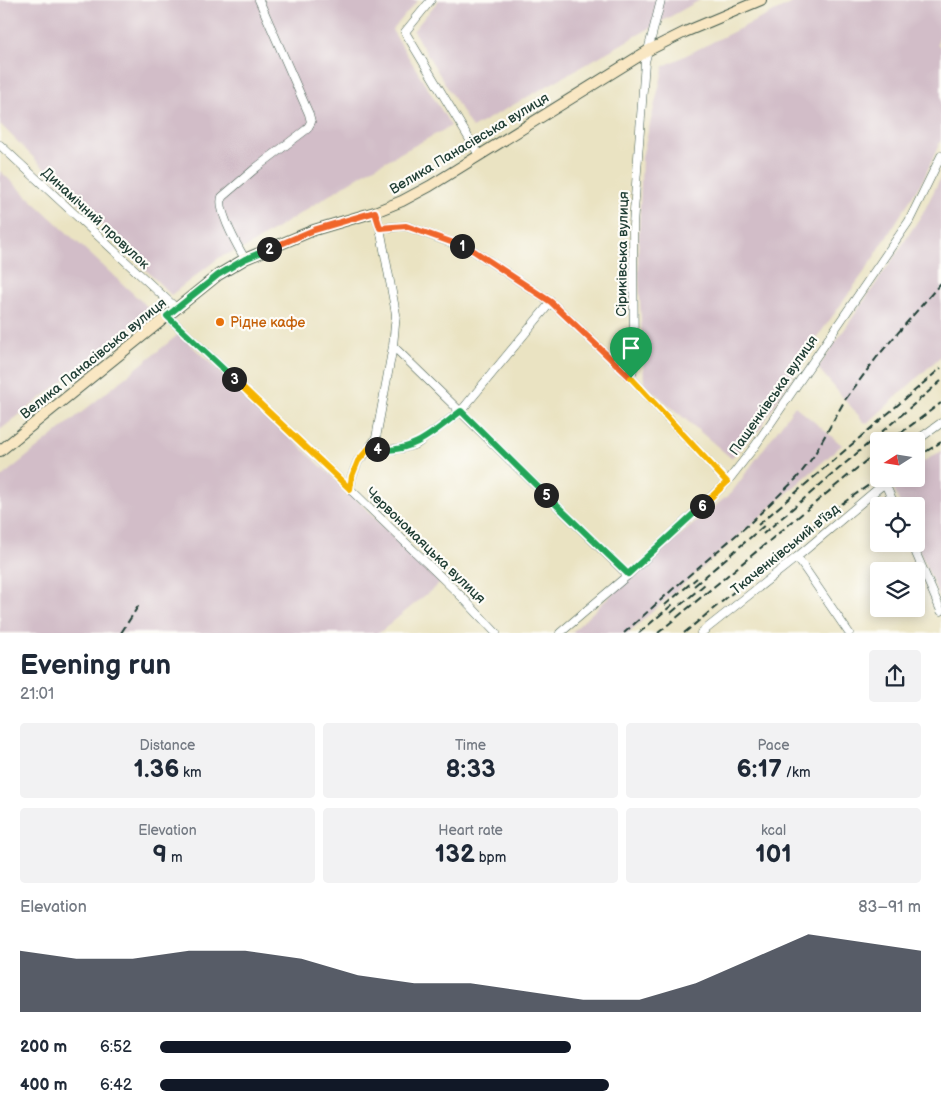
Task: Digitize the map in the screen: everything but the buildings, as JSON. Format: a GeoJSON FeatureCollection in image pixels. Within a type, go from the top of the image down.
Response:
{"type":"FeatureCollection","features":[{"type":"Feature","properties":{"kind":"street"},"geometry":{"type":"LineString","coordinates":[[245,259],[223,213],[221,201],[232,188],[307,129],[311,122],[259,0]]}},
{"type":"Feature","properties":{"kind":"street"},"geometry":{"type":"LineString","coordinates":[[431,0],[405,32],[479,155]]}},
{"type":"Feature","properties":{"kind":"street","name":"Сіриківська вулиця"},"geometry":{"type":"LineString","coordinates":[[631,378],[634,365],[633,225],[645,62],[661,0]]}},
{"type":"Feature","properties":{"kind":"street","name":"Велика Панасівська вулиця"},"geometry":{"type":"LineString","coordinates":[[0,451],[218,275],[245,259],[314,230],[375,212],[409,197],[649,50],[685,32],[761,0]]}},
{"type":"Feature","properties":{"kind":"street","name":"Динамічний провулок"},"geometry":{"type":"LineString","coordinates":[[0,145],[176,308]]}},
{"type":"Feature","properties":{"kind":"street","name":"Пащенківська вулиця"},"geometry":{"type":"LineString","coordinates":[[560,633],[628,574],[727,482],[755,446],[909,221],[941,156]]}},
{"type":"Feature","properties":{"kind":"street","name":"Червономаяцька вулиця"},"geometry":{"type":"LineString","coordinates":[[375,212],[380,228],[396,314],[393,346],[376,438],[358,461],[352,476],[350,489],[462,597],[496,633]]}},
{"type":"Feature","properties":{"kind":"street"},"geometry":{"type":"LineString","coordinates":[[380,228],[406,226],[474,251],[551,302],[631,378],[727,482]]}},
{"type":"Feature","properties":{"kind":"street"},"geometry":{"type":"LineString","coordinates":[[370,447],[386,450],[417,444],[461,411],[551,302]]}},
{"type":"Feature","properties":{"kind":"street"},"geometry":{"type":"LineString","coordinates":[[167,316],[350,489]]}},
{"type":"Feature","properties":{"kind":"street"},"geometry":{"type":"LineString","coordinates":[[393,346],[628,574]]}},
{"type":"Feature","properties":{"kind":"street"},"geometry":{"type":"LineString","coordinates":[[925,435],[941,423]]}},
{"type":"Feature","properties":{"kind":"street","name":"Ткаченківський в'їзд"},"geometry":{"type":"LineString","coordinates":[[701,633],[797,557],[879,488]]}},
{"type":"Feature","properties":{"kind":"street"},"geometry":{"type":"LineString","coordinates":[[915,552],[941,611]]}},
{"type":"Feature","properties":{"kind":"street"},"geometry":{"type":"LineString","coordinates":[[797,557],[849,633]]}},
{"type":"Feature","properties":{"kind":"shaded area"},"geometry":{"type":"Polygon","coordinates":[[[0,0],[418,0],[392,30],[451,126],[369,170],[247,247],[220,257],[171,295],[0,124],[0,0]]]}},
{"type":"Feature","properties":{"kind":"shaded area"},"geometry":{"type":"Polygon","coordinates":[[[439,0],[700,0],[472,128],[413,31],[439,0]]]}},
{"type":"Feature","properties":{"kind":"shaded area"},"geometry":{"type":"Polygon","coordinates":[[[798,0],[941,0],[941,31],[937,44],[941,47],[941,140],[924,178],[865,271],[811,346],[760,429],[731,458],[644,384],[638,258],[642,157],[664,66],[798,0]]]}},
{"type":"Feature","properties":{"kind":"shaded area"},"geometry":{"type":"Polygon","coordinates":[[[0,171],[152,311],[0,430],[0,171]]]}},
{"type":"Feature","properties":{"kind":"shaded area"},"geometry":{"type":"Polygon","coordinates":[[[941,177],[941,356],[868,423],[864,422],[818,368],[897,253],[924,211],[941,177]]]}},
{"type":"Feature","properties":{"kind":"shaded area"},"geometry":{"type":"Polygon","coordinates":[[[179,334],[351,494],[440,583],[379,633],[0,633],[0,478],[179,334]]]}},
{"type":"Feature","properties":{"kind":"shaded area"},"geometry":{"type":"Polygon","coordinates":[[[795,406],[842,445],[628,633],[571,633],[628,579],[732,492],[795,406]]]}},
{"type":"Feature","properties":{"kind":"shaded area"},"geometry":{"type":"Polygon","coordinates":[[[941,451],[941,601],[920,552],[925,552],[925,497],[897,497],[893,488],[925,488],[925,461],[941,451]]]}},
{"type":"Feature","properties":{"kind":"railway"},"geometry":{"type":"LineString","coordinates":[[624,633],[748,525],[797,478],[813,457],[845,400],[877,357],[941,283]]}},
{"type":"Feature","properties":{"kind":"railway"},"geometry":{"type":"LineString","coordinates":[[758,525],[941,368]]}},
{"type":"Feature","properties":{"kind":"railway"},"geometry":{"type":"LineString","coordinates":[[763,534],[941,381]]}},
{"type":"Feature","properties":{"kind":"railway"},"geometry":{"type":"LineString","coordinates":[[902,432],[941,403]]}},
{"type":"Feature","properties":{"kind":"railway"},"geometry":{"type":"LineString","coordinates":[[925,452],[941,442]]}},
{"type":"Feature","properties":{"kind":"railway"},"geometry":{"type":"LineString","coordinates":[[658,633],[870,457]]}},
{"type":"Feature","properties":{"kind":"railway"},"geometry":{"type":"LineString","coordinates":[[684,633],[833,510],[870,484]]}},
{"type":"Feature","properties":{"kind":"railway"},"geometry":{"type":"LineString","coordinates":[[694,586],[766,524]]}},
{"type":"Feature","properties":{"kind":"railway"},"geometry":{"type":"LineString","coordinates":[[665,605],[697,578]]}},
{"type":"Feature","properties":{"kind":"railway"},"geometry":{"type":"LineString","coordinates":[[671,613],[705,584]]}},
{"type":"Feature","properties":{"kind":"railway"},"geometry":{"type":"LineString","coordinates":[[639,633],[673,604]]}},
{"type":"Feature","properties":{"kind":"railway"},"geometry":{"type":"LineString","coordinates":[[121,633],[139,605]]}},
{"type":"Feature","properties":{"kind":"place","name":"Рідне кафе"},"geometry":{"type":"Point","coordinates":[220,322]}},
{"type":"Feature","properties":{"kind":"route"},"geometry":{"type":"LineString","coordinates":[[375,212],[380,228],[406,226],[474,251],[551,302],[631,378],[727,482],[628,574],[461,411],[417,444],[386,450],[370,447],[358,461],[352,476],[350,489],[167,316],[218,275],[245,259],[314,230],[375,212]]}}]}
